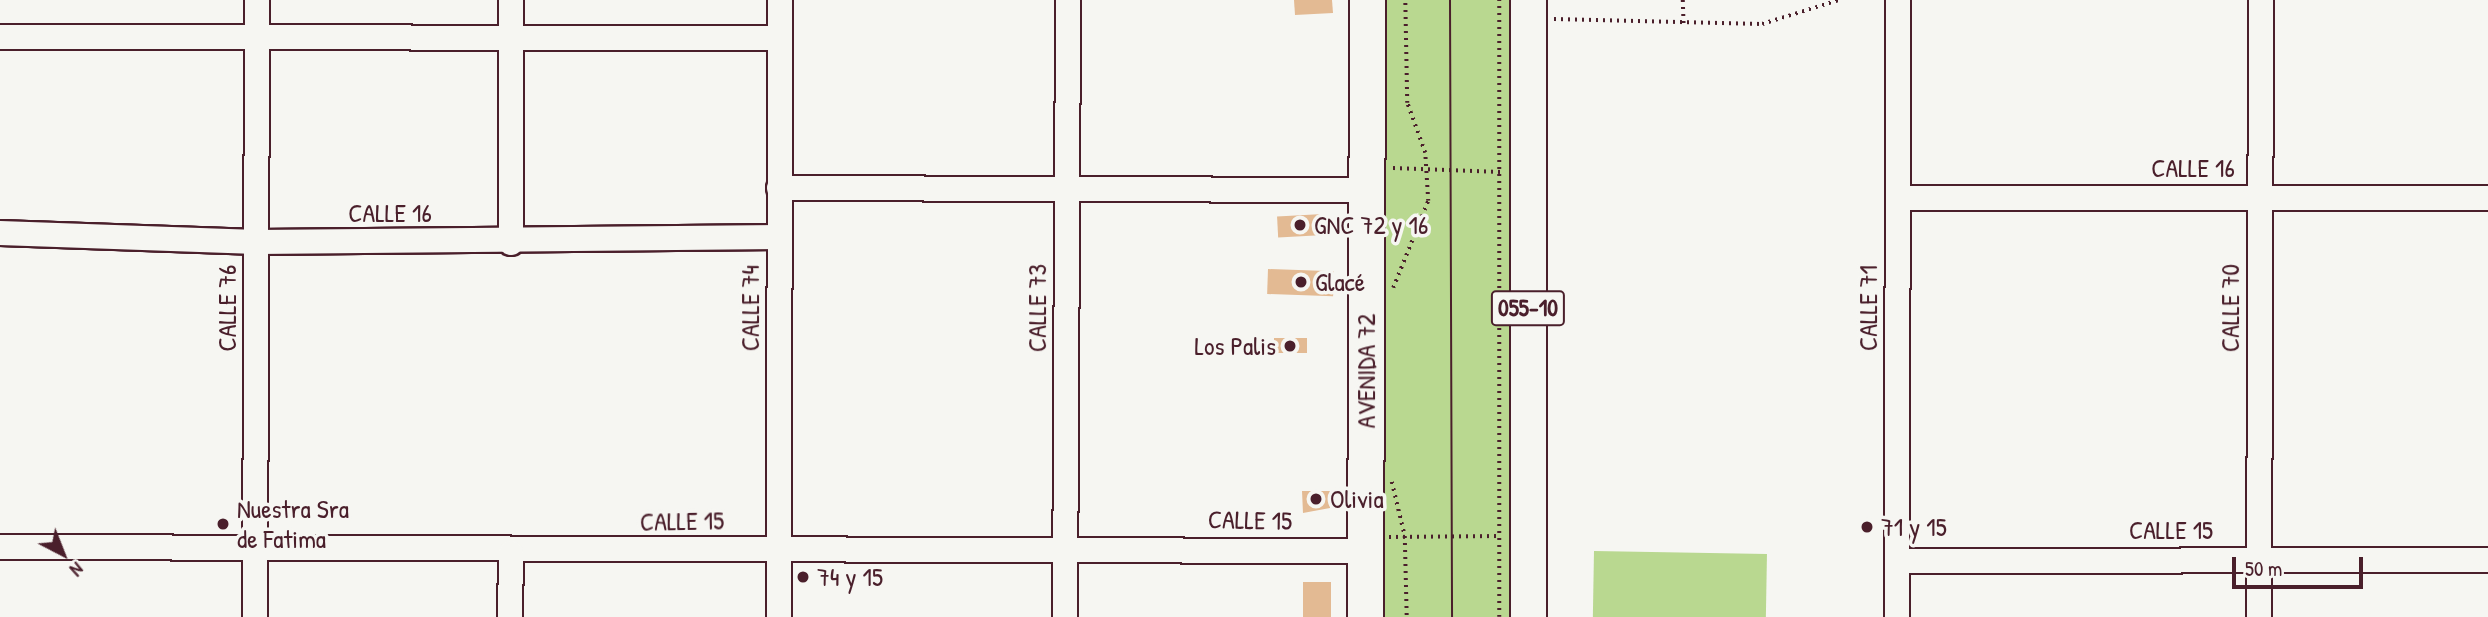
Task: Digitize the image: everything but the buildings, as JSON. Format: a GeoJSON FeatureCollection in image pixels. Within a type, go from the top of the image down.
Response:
{"type":"FeatureCollection","features":[{"type":"Feature","properties":{"kind":"highway","name":"AVENIDA 72"},"geometry":{"type":"LineString","coordinates":[[1365,617],[1367,0]]}},
{"type":"Feature","properties":{"kind":"highway","name":"055-10"},"geometry":{"type":"LineString","coordinates":[[1518,6],[1513,171],[1514,535],[1528,617]]}},
{"type":"Feature","properties":{"kind":"street","name":"CALLE 76"},"geometry":{"type":"LineString","coordinates":[[255,617],[257,0]]}},
{"type":"Feature","properties":{"kind":"street"},"geometry":{"type":"LineString","coordinates":[[511,0],[511,243]]}},
{"type":"Feature","properties":{"kind":"street","name":"CALLE 74"},"geometry":{"type":"LineString","coordinates":[[779,0],[779,617]]}},
{"type":"Feature","properties":{"kind":"street","name":"CALLE 73"},"geometry":{"type":"LineString","coordinates":[[1065,617],[1068,0]]}},
{"type":"Feature","properties":{"kind":"street","name":"CALLE 71"},"geometry":{"type":"LineString","coordinates":[[1897,617],[1898,0]]}},
{"type":"Feature","properties":{"kind":"street","name":"CALLE 70"},"geometry":{"type":"LineString","coordinates":[[2259,617],[2261,0]]}},
{"type":"Feature","properties":{"kind":"street"},"geometry":{"type":"LineString","coordinates":[[0,37],[779,38]]}},
{"type":"Feature","properties":{"kind":"street"},"geometry":{"type":"LineString","coordinates":[[779,188],[1067,190],[1366,179]]}},
{"type":"Feature","properties":{"kind":"street","name":"CALLE 16"},"geometry":{"type":"LineString","coordinates":[[1898,198],[2488,198]]}},
{"type":"Feature","properties":{"kind":"street","name":"CALLE 16"},"geometry":{"type":"LineString","coordinates":[[0,233],[257,242],[511,243],[779,237]]}},
{"type":"Feature","properties":{"kind":"street","name":"CALLE 15"},"geometry":{"type":"LineString","coordinates":[[0,547],[510,553],[1365,544]]}},
{"type":"Feature","properties":{"kind":"street"},"geometry":{"type":"LineString","coordinates":[[510,553],[510,617]]}},
{"type":"Feature","properties":{"kind":"street","name":"CALLE 15"},"geometry":{"type":"LineString","coordinates":[[1897,561],[2488,560]]}},
{"type":"Feature","properties":{"kind":"path"},"geometry":{"type":"LineString","coordinates":[[1393,302],[1401,264],[1428,201],[1428,170],[1407,103],[1405,0]]}},
{"type":"Feature","properties":{"kind":"path"},"geometry":{"type":"LineString","coordinates":[[1683,0],[1684,26]]}},
{"type":"Feature","properties":{"kind":"path"},"geometry":{"type":"LineString","coordinates":[[1499,617],[1514,535],[1513,171],[1518,6],[1684,26],[1762,24],[1839,0]]}},
{"type":"Feature","properties":{"kind":"path"},"geometry":{"type":"LineString","coordinates":[[1366,179],[1428,170],[1513,171]]}},
{"type":"Feature","properties":{"kind":"path"},"geometry":{"type":"LineString","coordinates":[[1392,479],[1405,536],[1408,617]]}},
{"type":"Feature","properties":{"kind":"path"},"geometry":{"type":"LineString","coordinates":[[1365,544],[1405,536],[1514,535]]}},
{"type":"Feature","properties":{"kind":"green space"},"geometry":{"type":"Polygon","coordinates":[[[1382,0],[1511,0],[1511,617],[1382,617],[1382,0]]]}},
{"type":"Feature","properties":{"kind":"green space"},"geometry":{"type":"Polygon","coordinates":[[[1594,551],[1767,554],[1766,617],[1593,617],[1594,551]]]}},
{"type":"Feature","properties":{"kind":"tram line"},"geometry":{"type":"LineString","coordinates":[[1450,0],[1452,617]]}},
{"type":"Feature","properties":{"kind":"place","name":"GNC 72 y 16"},"geometry":{"type":"Point","coordinates":[1300,225]}},
{"type":"Feature","properties":{"kind":"place","name":"Glacé"},"geometry":{"type":"Point","coordinates":[1301,282]}},
{"type":"Feature","properties":{"kind":"place","name":"Los Palis"},"geometry":{"type":"Point","coordinates":[1290,346]}},
{"type":"Feature","properties":{"kind":"place","name":"Olivia"},"geometry":{"type":"Point","coordinates":[1316,499]}},
{"type":"Feature","properties":{"kind":"place","name":"Nuestra Sra de Fatima"},"geometry":{"type":"Point","coordinates":[223,524]}},
{"type":"Feature","properties":{"kind":"place","name":"71 y 15"},"geometry":{"type":"Point","coordinates":[1867,527]}},
{"type":"Feature","properties":{"kind":"place","name":"74 y 15"},"geometry":{"type":"Point","coordinates":[803,577]}}]}
